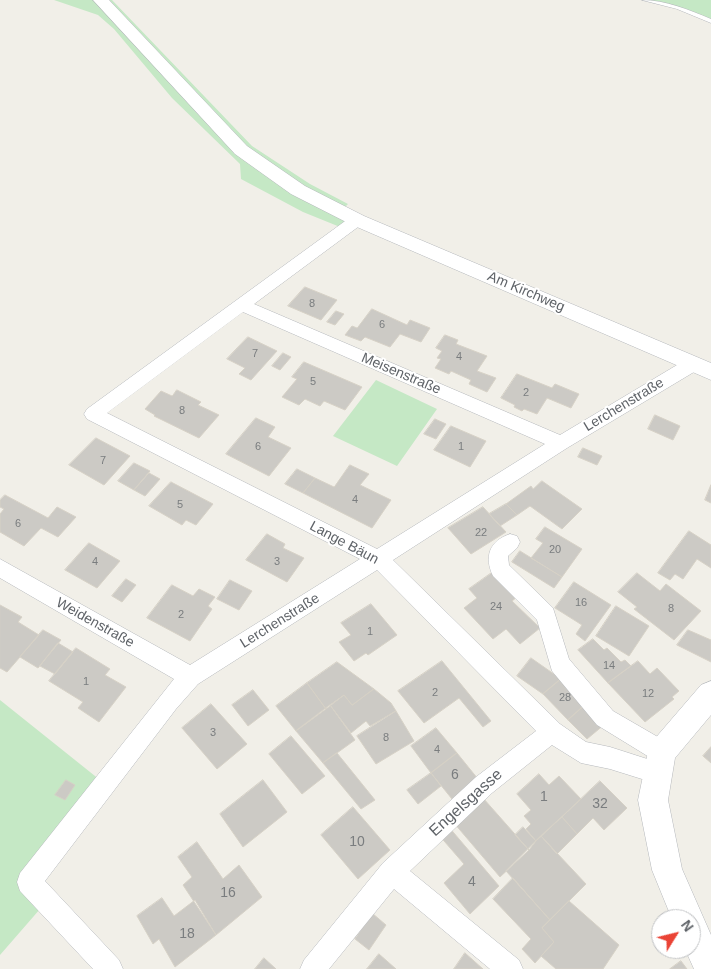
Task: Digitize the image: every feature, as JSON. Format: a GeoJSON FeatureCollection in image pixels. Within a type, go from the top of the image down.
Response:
{"type":"FeatureCollection","features":[{"type":"Feature","properties":{"kind":"street","name":"Am Kirchweg"},"geometry":{"type":"LineString","coordinates":[[101,0],[241,150],[268,171],[298,190],[349,216],[702,368]]}},
{"type":"Feature","properties":{"kind":"street"},"geometry":{"type":"LineString","coordinates":[[242,305],[349,216]]}},
{"type":"Feature","properties":{"kind":"street","name":"Lange Bäun"},"geometry":{"type":"LineString","coordinates":[[242,305],[93,414],[379,559],[552,732]]}},
{"type":"Feature","properties":{"kind":"street","name":"Meisenstraße"},"geometry":{"type":"LineString","coordinates":[[242,305],[561,443]]}},
{"type":"Feature","properties":{"kind":"street","name":"Lerchenstraße"},"geometry":{"type":"LineString","coordinates":[[110,969],[29,882],[168,702],[190,677],[561,443],[702,368]]}},
{"type":"Feature","properties":{"kind":"street"},"geometry":{"type":"LineString","coordinates":[[510,542],[500,551],[498,559],[500,570],[546,615],[560,664],[605,718],[660,762]]}},
{"type":"Feature","properties":{"kind":"street","name":"Weidenstraße"},"geometry":{"type":"LineString","coordinates":[[0,568],[190,677]]}},
{"type":"Feature","properties":{"kind":"street"},"geometry":{"type":"LineString","coordinates":[[684,909],[667,870],[653,800],[660,762],[711,694]]}},
{"type":"Feature","properties":{"kind":"street"},"geometry":{"type":"LineString","coordinates":[[552,732],[581,752],[610,758],[660,762]]}},
{"type":"Feature","properties":{"kind":"street","name":"Engelsgasse"},"geometry":{"type":"LineString","coordinates":[[313,969],[392,872],[484,785],[552,732]]}},
{"type":"Feature","properties":{"kind":"street"},"geometry":{"type":"LineString","coordinates":[[392,872],[510,969]]}},
{"type":"Feature","properties":{"kind":"street"},"geometry":{"type":"LineString","coordinates":[[701,949],[710,969]]}},
{"type":"Feature","properties":{"kind":"lane"},"geometry":{"type":"LineString","coordinates":[[645,0],[679,8],[711,21]]}},
{"type":"Feature","properties":{"kind":"green space"},"geometry":{"type":"Polygon","coordinates":[[[54,0],[112,0],[252,146],[310,184],[348,204],[340,212],[357,220],[345,229],[303,212],[241,179],[240,164],[172,98],[114,29],[98,15],[54,0]]]}},
{"type":"Feature","properties":{"kind":"green space"},"geometry":{"type":"Polygon","coordinates":[[[645,0],[711,0],[711,21],[679,8],[645,0]]]}},
{"type":"Feature","properties":{"kind":"green space"},"geometry":{"type":"Polygon","coordinates":[[[376,380],[437,409],[397,466],[333,436],[376,380]]]}},
{"type":"Feature","properties":{"kind":"green space"},"geometry":{"type":"Polygon","coordinates":[[[0,700],[105,784],[29,882],[47,901],[0,955],[0,700]]]}},
{"type":"Feature","properties":{"kind":"building"},"geometry":{"type":"Polygon","coordinates":[[[305,287],[337,300],[321,320],[288,306],[305,287]]]}},
{"type":"Feature","properties":{"kind":"building"},"geometry":{"type":"Polygon","coordinates":[[[372,309],[407,325],[410,320],[430,328],[421,342],[400,334],[390,347],[365,337],[361,341],[345,335],[352,326],[357,328],[372,309]]]}},
{"type":"Feature","properties":{"kind":"building"},"geometry":{"type":"Polygon","coordinates":[[[336,311],[344,314],[335,325],[327,322],[336,311]]]}},
{"type":"Feature","properties":{"kind":"building"},"geometry":{"type":"Polygon","coordinates":[[[445,335],[458,340],[456,344],[487,356],[477,371],[496,378],[487,392],[469,384],[471,380],[451,371],[449,374],[435,368],[441,359],[437,358],[442,351],[436,348],[445,335]]]}},
{"type":"Feature","properties":{"kind":"building"},"geometry":{"type":"Polygon","coordinates":[[[248,337],[277,351],[251,380],[239,374],[245,368],[227,359],[248,337]]]}},
{"type":"Feature","properties":{"kind":"building"},"geometry":{"type":"Polygon","coordinates":[[[283,353],[291,357],[280,370],[272,366],[283,353]]]}},
{"type":"Feature","properties":{"kind":"building"},"geometry":{"type":"Polygon","coordinates":[[[304,362],[362,387],[345,410],[324,401],[320,406],[305,399],[299,405],[282,397],[297,379],[292,377],[304,362]]]}},
{"type":"Feature","properties":{"kind":"building"},"geometry":{"type":"Polygon","coordinates":[[[517,374],[552,388],[555,384],[579,394],[571,408],[547,398],[537,414],[524,409],[522,411],[501,398],[517,374]]]}},
{"type":"Feature","properties":{"kind":"building"},"geometry":{"type":"Polygon","coordinates":[[[177,390],[201,402],[198,405],[219,415],[199,438],[154,416],[145,409],[161,391],[172,396],[177,390]]]}},
{"type":"Feature","properties":{"kind":"building"},"geometry":{"type":"Polygon","coordinates":[[[655,415],[680,426],[673,440],[648,429],[655,415]]]}},
{"type":"Feature","properties":{"kind":"building"},"geometry":{"type":"Polygon","coordinates":[[[256,418],[275,427],[268,437],[291,448],[269,476],[226,454],[256,418]]]}},
{"type":"Feature","properties":{"kind":"building"},"geometry":{"type":"Polygon","coordinates":[[[435,419],[446,424],[436,439],[424,434],[435,419]]]}},
{"type":"Feature","properties":{"kind":"building"},"geometry":{"type":"Polygon","coordinates":[[[451,426],[486,441],[470,467],[434,450],[451,426]]]}},
{"type":"Feature","properties":{"kind":"building"},"geometry":{"type":"Polygon","coordinates":[[[96,438],[130,456],[104,485],[69,465],[96,438]]]}},
{"type":"Feature","properties":{"kind":"building"},"geometry":{"type":"Polygon","coordinates":[[[583,448],[602,456],[597,465],[578,457],[583,448]]]}},
{"type":"Feature","properties":{"kind":"building"},"geometry":{"type":"Polygon","coordinates":[[[134,463],[150,471],[134,490],[118,481],[134,463]]]}},
{"type":"Feature","properties":{"kind":"building"},"geometry":{"type":"Polygon","coordinates":[[[350,465],[369,474],[360,485],[391,500],[372,528],[303,493],[315,478],[334,487],[350,465]]]}},
{"type":"Feature","properties":{"kind":"building"},"geometry":{"type":"Polygon","coordinates":[[[297,469],[315,478],[303,493],[285,484],[297,469]]]}},
{"type":"Feature","properties":{"kind":"building"},"geometry":{"type":"Polygon","coordinates":[[[149,473],[160,479],[145,496],[134,490],[149,473]]]}},
{"type":"Feature","properties":{"kind":"building"},"geometry":{"type":"Polygon","coordinates":[[[542,481],[582,509],[562,529],[530,506],[517,515],[506,504],[531,486],[533,489],[542,481]]]}},
{"type":"Feature","properties":{"kind":"building"},"geometry":{"type":"Polygon","coordinates":[[[171,482],[213,504],[196,525],[186,520],[182,525],[149,506],[171,482]]]}},
{"type":"Feature","properties":{"kind":"building"},"geometry":{"type":"Polygon","coordinates":[[[711,485],[711,503],[705,500],[711,485]]]}},
{"type":"Feature","properties":{"kind":"building"},"geometry":{"type":"Polygon","coordinates":[[[5,495],[48,518],[57,507],[76,517],[58,537],[41,528],[24,546],[0,532],[0,514],[4,509],[0,507],[0,500],[5,495]]]}},
{"type":"Feature","properties":{"kind":"building"},"geometry":{"type":"Polygon","coordinates":[[[506,504],[517,515],[500,526],[489,514],[506,504]]]}},
{"type":"Feature","properties":{"kind":"building"},"geometry":{"type":"Polygon","coordinates":[[[483,507],[506,532],[471,554],[448,528],[483,507]]]}},
{"type":"Feature","properties":{"kind":"building"},"geometry":{"type":"Polygon","coordinates":[[[545,527],[582,549],[562,577],[531,558],[543,543],[536,539],[545,527]]]}},
{"type":"Feature","properties":{"kind":"building"},"geometry":{"type":"Polygon","coordinates":[[[689,531],[711,545],[711,568],[697,559],[683,579],[675,574],[670,580],[658,573],[689,531]]]}},
{"type":"Feature","properties":{"kind":"building"},"geometry":{"type":"Polygon","coordinates":[[[267,534],[285,544],[283,548],[304,558],[287,582],[246,560],[267,534]]]}},
{"type":"Feature","properties":{"kind":"building"},"geometry":{"type":"Polygon","coordinates":[[[89,543],[120,561],[97,588],[65,570],[89,543]]]}},
{"type":"Feature","properties":{"kind":"building"},"geometry":{"type":"Polygon","coordinates":[[[520,551],[562,577],[554,588],[512,562],[520,551]]]}},
{"type":"Feature","properties":{"kind":"building"},"geometry":{"type":"Polygon","coordinates":[[[493,572],[517,597],[512,601],[540,628],[520,644],[506,629],[493,639],[464,608],[477,598],[469,589],[493,572]]]}},
{"type":"Feature","properties":{"kind":"building"},"geometry":{"type":"Polygon","coordinates":[[[637,573],[660,591],[666,584],[701,611],[674,640],[634,609],[637,607],[618,592],[637,573]]]}},
{"type":"Feature","properties":{"kind":"building"},"geometry":{"type":"Polygon","coordinates":[[[126,579],[136,585],[122,602],[112,596],[126,579]]]}},
{"type":"Feature","properties":{"kind":"building"},"geometry":{"type":"Polygon","coordinates":[[[230,580],[252,591],[239,610],[217,599],[230,580]]]}},
{"type":"Feature","properties":{"kind":"building"},"geometry":{"type":"Polygon","coordinates":[[[574,582],[611,605],[585,641],[576,634],[582,625],[555,608],[574,582]]]}},
{"type":"Feature","properties":{"kind":"building"},"geometry":{"type":"Polygon","coordinates":[[[172,585],[193,596],[199,589],[215,597],[208,606],[212,609],[190,641],[147,618],[172,585]]]}},
{"type":"Feature","properties":{"kind":"building"},"geometry":{"type":"Polygon","coordinates":[[[371,604],[397,635],[368,655],[366,653],[354,661],[339,642],[351,635],[341,623],[371,604]]]}},
{"type":"Feature","properties":{"kind":"building"},"geometry":{"type":"Polygon","coordinates":[[[0,605],[22,617],[18,622],[39,635],[7,672],[0,668],[0,605]]]}},
{"type":"Feature","properties":{"kind":"building"},"geometry":{"type":"Polygon","coordinates":[[[616,606],[649,626],[629,656],[596,636],[616,606]]]}},
{"type":"Feature","properties":{"kind":"building"},"geometry":{"type":"Polygon","coordinates":[[[43,630],[61,640],[38,668],[20,657],[43,630]]]}},
{"type":"Feature","properties":{"kind":"building"},"geometry":{"type":"Polygon","coordinates":[[[688,630],[711,640],[711,662],[677,645],[688,630]]]}},
{"type":"Feature","properties":{"kind":"building"},"geometry":{"type":"Polygon","coordinates":[[[593,639],[604,650],[607,648],[621,662],[625,660],[631,666],[608,683],[578,650],[593,639]]]}},
{"type":"Feature","properties":{"kind":"building"},"geometry":{"type":"Polygon","coordinates":[[[58,643],[73,652],[55,674],[40,666],[58,643]]]}},
{"type":"Feature","properties":{"kind":"building"},"geometry":{"type":"Polygon","coordinates":[[[76,648],[110,669],[105,675],[126,687],[99,722],[78,708],[83,702],[49,681],[76,648]]]}},
{"type":"Feature","properties":{"kind":"building"},"geometry":{"type":"Polygon","coordinates":[[[531,658],[561,679],[543,694],[517,676],[531,658]]]}},
{"type":"Feature","properties":{"kind":"building"},"geometry":{"type":"Polygon","coordinates":[[[442,661],[491,721],[483,727],[459,698],[424,723],[398,691],[442,661]]]}},
{"type":"Feature","properties":{"kind":"building"},"geometry":{"type":"Polygon","coordinates":[[[638,661],[650,674],[657,668],[679,691],[672,697],[674,699],[645,722],[608,683],[638,661]]]}},
{"type":"Feature","properties":{"kind":"building"},"geometry":{"type":"Polygon","coordinates":[[[337,662],[374,689],[352,705],[344,695],[326,709],[307,683],[337,662]]]}},
{"type":"Feature","properties":{"kind":"building"},"geometry":{"type":"Polygon","coordinates":[[[561,679],[586,704],[568,720],[543,694],[561,679]]]}},
{"type":"Feature","properties":{"kind":"building"},"geometry":{"type":"Polygon","coordinates":[[[307,683],[326,709],[296,731],[276,706],[307,683]]]}},
{"type":"Feature","properties":{"kind":"building"},"geometry":{"type":"Polygon","coordinates":[[[374,689],[391,703],[396,711],[370,726],[366,721],[351,733],[330,705],[344,695],[352,705],[374,689]]]}},
{"type":"Feature","properties":{"kind":"building"},"geometry":{"type":"Polygon","coordinates":[[[253,690],[269,710],[248,726],[232,705],[253,690]]]}},
{"type":"Feature","properties":{"kind":"building"},"geometry":{"type":"Polygon","coordinates":[[[211,704],[247,744],[217,769],[182,728],[211,704]]]}},
{"type":"Feature","properties":{"kind":"building"},"geometry":{"type":"Polygon","coordinates":[[[586,704],[605,724],[587,739],[568,720],[586,704]]]}},
{"type":"Feature","properties":{"kind":"building"},"geometry":{"type":"Polygon","coordinates":[[[330,705],[355,740],[323,763],[296,731],[330,705]]]}},
{"type":"Feature","properties":{"kind":"building"},"geometry":{"type":"Polygon","coordinates":[[[396,711],[414,741],[376,764],[357,736],[396,711]]]}},
{"type":"Feature","properties":{"kind":"building"},"geometry":{"type":"Polygon","coordinates":[[[436,728],[457,753],[431,773],[411,746],[436,728]]]}},
{"type":"Feature","properties":{"kind":"building"},"geometry":{"type":"Polygon","coordinates":[[[291,736],[325,776],[302,794],[269,754],[291,736]]]}},
{"type":"Feature","properties":{"kind":"building"},"geometry":{"type":"Polygon","coordinates":[[[711,747],[711,763],[703,756],[711,747]]]}},
{"type":"Feature","properties":{"kind":"building"},"geometry":{"type":"Polygon","coordinates":[[[337,753],[375,800],[361,809],[323,763],[337,753]]]}},
{"type":"Feature","properties":{"kind":"building"},"geometry":{"type":"Polygon","coordinates":[[[457,753],[478,779],[452,799],[431,773],[457,753]]]}},
{"type":"Feature","properties":{"kind":"building"},"geometry":{"type":"Polygon","coordinates":[[[431,773],[441,786],[418,804],[407,790],[431,773]]]}},
{"type":"Feature","properties":{"kind":"building"},"geometry":{"type":"Polygon","coordinates":[[[539,774],[549,785],[559,776],[581,799],[536,841],[526,829],[531,824],[524,816],[531,810],[517,794],[539,774]]]}},
{"type":"Feature","properties":{"kind":"building"},"geometry":{"type":"Polygon","coordinates":[[[66,780],[75,785],[65,800],[55,795],[66,780]]]}},
{"type":"Feature","properties":{"kind":"building"},"geometry":{"type":"Polygon","coordinates":[[[263,780],[287,812],[243,847],[220,814],[263,780]]]}},
{"type":"Feature","properties":{"kind":"building"},"geometry":{"type":"Polygon","coordinates":[[[600,781],[627,808],[604,830],[593,818],[577,834],[562,817],[600,781]]]}},
{"type":"Feature","properties":{"kind":"building"},"geometry":{"type":"Polygon","coordinates":[[[483,798],[529,850],[500,877],[454,823],[483,798]]]}},
{"type":"Feature","properties":{"kind":"building"},"geometry":{"type":"Polygon","coordinates":[[[353,807],[390,850],[358,879],[321,835],[353,807]]]}},
{"type":"Feature","properties":{"kind":"building"},"geometry":{"type":"Polygon","coordinates":[[[562,817],[577,834],[557,854],[541,836],[562,817]]]}},
{"type":"Feature","properties":{"kind":"building"},"geometry":{"type":"Polygon","coordinates":[[[448,826],[499,886],[470,914],[444,883],[464,864],[438,834],[448,826]]]}},
{"type":"Feature","properties":{"kind":"building"},"geometry":{"type":"Polygon","coordinates":[[[523,827],[536,841],[529,850],[515,835],[523,827]]]}},
{"type":"Feature","properties":{"kind":"building"},"geometry":{"type":"Polygon","coordinates":[[[541,836],[586,884],[550,920],[506,871],[541,836]]]}},
{"type":"Feature","properties":{"kind":"building"},"geometry":{"type":"Polygon","coordinates":[[[197,842],[223,879],[239,865],[262,897],[216,935],[183,885],[192,877],[178,857],[197,842]]]}},
{"type":"Feature","properties":{"kind":"building"},"geometry":{"type":"Polygon","coordinates":[[[513,878],[550,920],[542,928],[554,942],[535,963],[522,949],[531,939],[493,899],[513,878]]]}},
{"type":"Feature","properties":{"kind":"building"},"geometry":{"type":"Polygon","coordinates":[[[162,898],[174,916],[195,900],[216,935],[175,967],[159,939],[153,944],[137,916],[162,898]]]}},
{"type":"Feature","properties":{"kind":"building"},"geometry":{"type":"Polygon","coordinates":[[[569,901],[619,945],[603,969],[556,969],[541,956],[554,942],[542,928],[569,901]]]}},
{"type":"Feature","properties":{"kind":"building"},"geometry":{"type":"Polygon","coordinates":[[[372,913],[386,925],[369,950],[355,939],[372,913]]]}},
{"type":"Feature","properties":{"kind":"building"},"geometry":{"type":"Polygon","coordinates":[[[465,953],[483,969],[454,969],[465,953]]]}},
{"type":"Feature","properties":{"kind":"building"},"geometry":{"type":"Polygon","coordinates":[[[379,954],[396,969],[367,969],[379,954]]]}},
{"type":"Feature","properties":{"kind":"building"},"geometry":{"type":"Polygon","coordinates":[[[264,958],[276,969],[255,969],[264,958]]]}},
{"type":"Feature","properties":{"kind":"building"},"geometry":{"type":"Polygon","coordinates":[[[681,961],[687,969],[670,969],[681,961]]]}}]}
